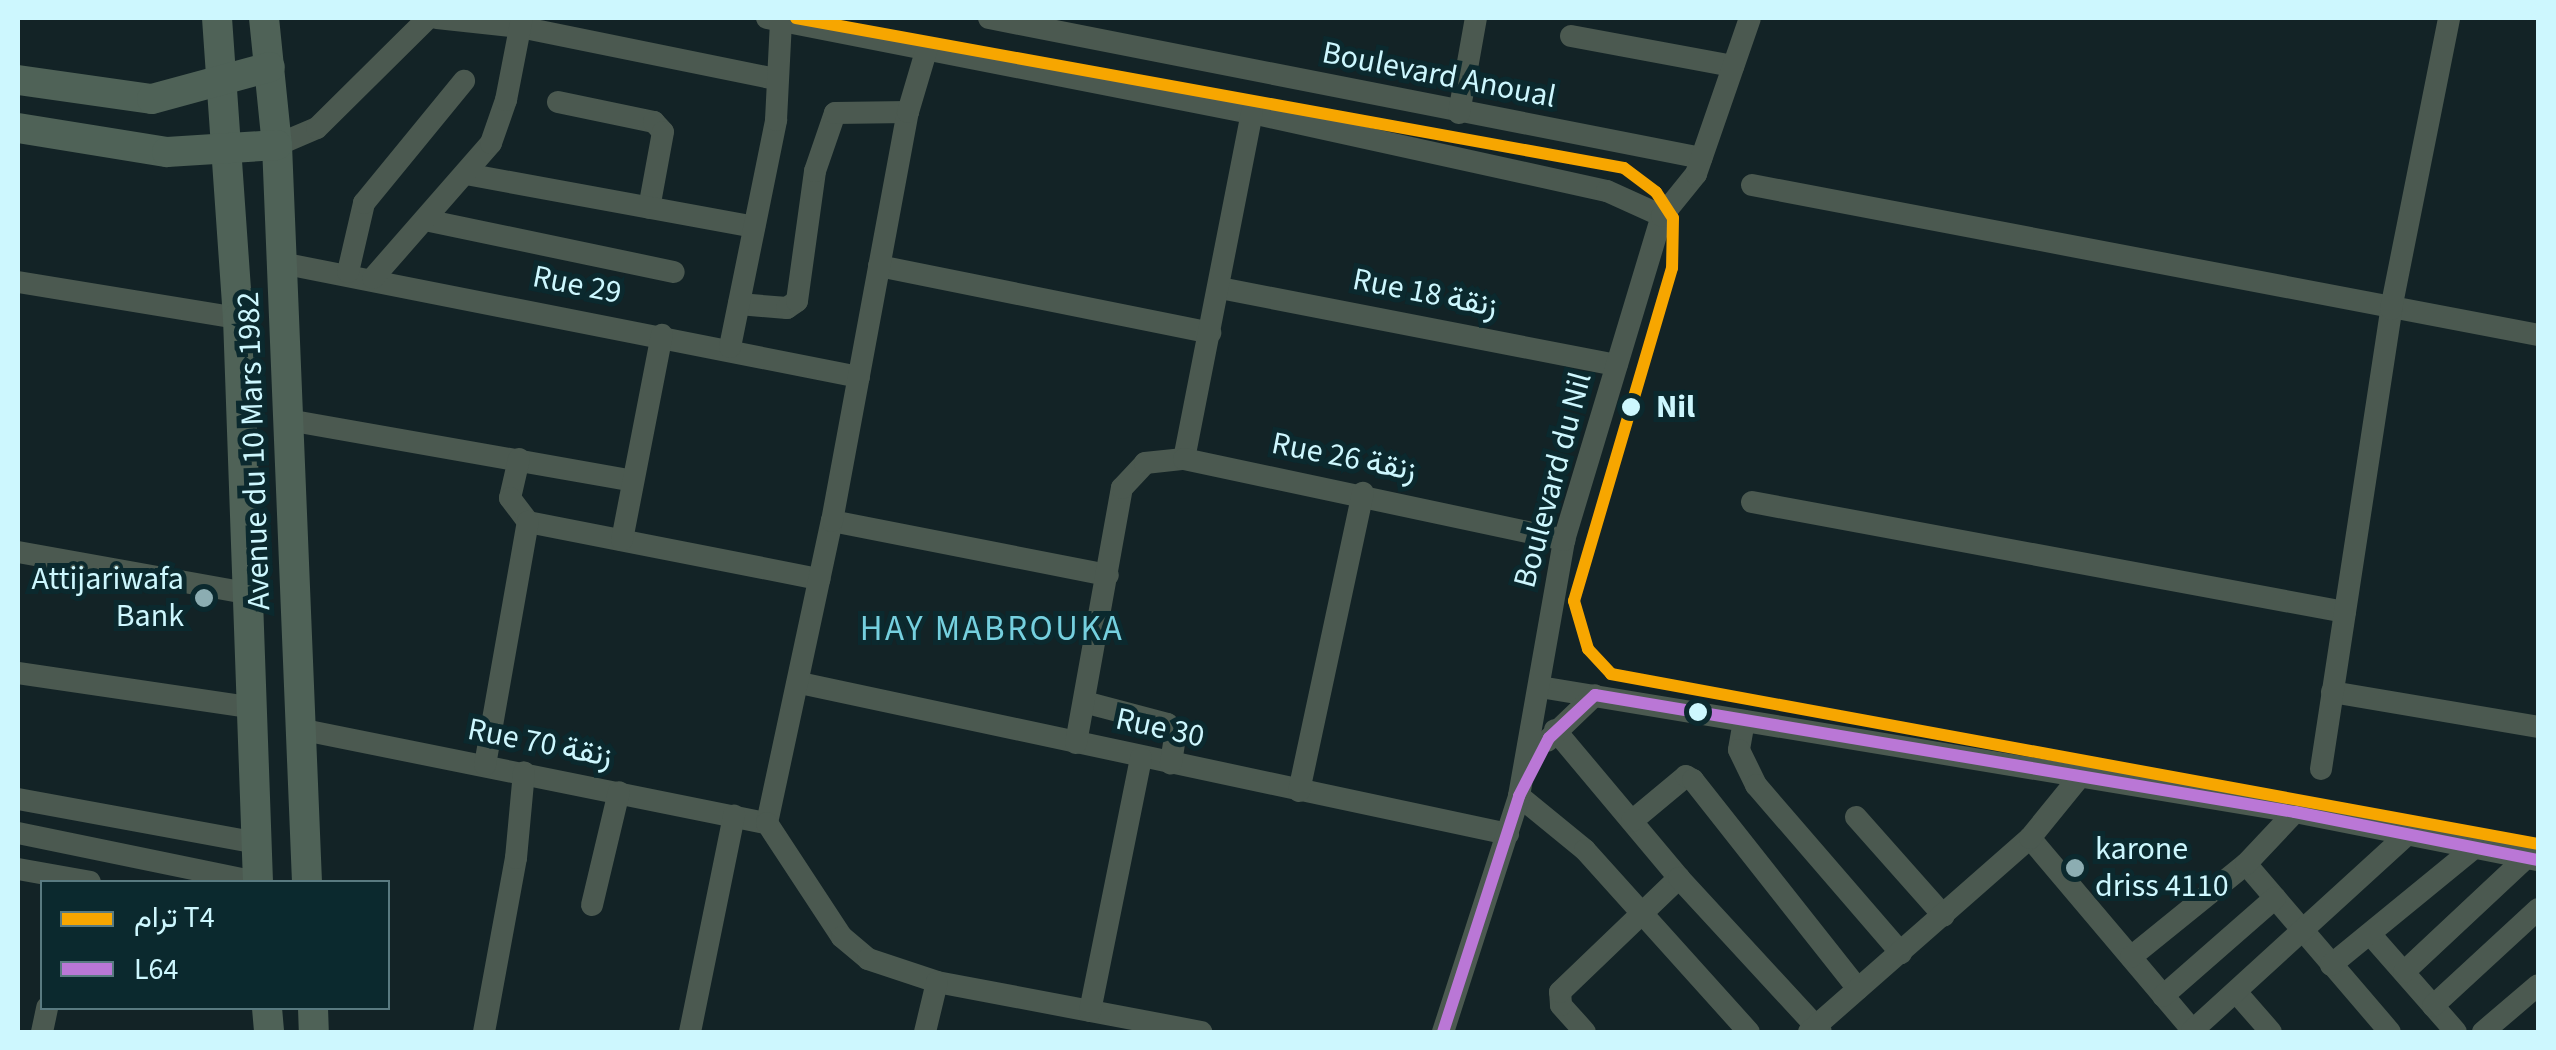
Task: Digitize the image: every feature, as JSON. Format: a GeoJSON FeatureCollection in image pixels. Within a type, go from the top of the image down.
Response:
{"type":"FeatureCollection","features":[{"type":"Feature","properties":{"kind":"main road","name":"Avenue du 10 Mars 1982"},"geometry":{"type":"LineString","coordinates":[[217,18],[238,318],[257,880]]}},
{"type":"Feature","properties":{"kind":"main road","name":"Avenue du 10 Mars 1982"},"geometry":{"type":"LineString","coordinates":[[264,18],[277,145],[306,880]]}},
{"type":"Feature","properties":{"kind":"main road"},"geometry":{"type":"LineString","coordinates":[[18,80],[136,99],[223,84],[270,67]]}},
{"type":"Feature","properties":{"kind":"main road"},"geometry":{"type":"LineString","coordinates":[[18,128],[167,152],[277,145]]}},
{"type":"Feature","properties":{"kind":"street"},"geometry":{"type":"LineString","coordinates":[[277,145],[317,128],[428,18]]}},
{"type":"Feature","properties":{"kind":"street"},"geometry":{"type":"LineString","coordinates":[[438,18],[521,22],[776,79]]}},
{"type":"Feature","properties":{"kind":"street","name":"Boulevard Anoual"},"geometry":{"type":"LineString","coordinates":[[989,18],[1103,29],[1459,114],[1701,158]]}},
{"type":"Feature","properties":{"kind":"street"},"geometry":{"type":"LineString","coordinates":[[1459,114],[1476,18]]}},
{"type":"Feature","properties":{"kind":"street","name":"Boulevard du Nil"},"geometry":{"type":"LineString","coordinates":[[1444,1032],[1519,796],[1564,540],[1662,216],[1696,174],[1750,18]]}},
{"type":"Feature","properties":{"kind":"street"},"geometry":{"type":"LineString","coordinates":[[2321,768],[2390,308],[2450,18]]}},
{"type":"Feature","properties":{"kind":"street"},"geometry":{"type":"LineString","coordinates":[[730,347],[776,120],[774,19],[1252,112],[1618,194],[1662,216]]}},
{"type":"Feature","properties":{"kind":"street"},"geometry":{"type":"LineString","coordinates":[[373,278],[466,174],[500,121],[521,22]]}},
{"type":"Feature","properties":{"kind":"street"},"geometry":{"type":"LineString","coordinates":[[1571,36],[1733,66]]}},
{"type":"Feature","properties":{"kind":"street"},"geometry":{"type":"LineString","coordinates":[[927,48],[908,112],[800,683],[767,822],[791,868],[852,949],[888,968],[937,982],[1200,1032]]}},
{"type":"Feature","properties":{"kind":"street"},"geometry":{"type":"LineString","coordinates":[[348,272],[364,203],[464,81]]}},
{"type":"Feature","properties":{"kind":"street"},"geometry":{"type":"LineString","coordinates":[[558,102],[654,122],[663,132],[649,208]]}},
{"type":"Feature","properties":{"kind":"street"},"geometry":{"type":"LineString","coordinates":[[738,304],[787,308],[797,301],[816,172],[835,113],[908,112]]}},
{"type":"Feature","properties":{"kind":"street"},"geometry":{"type":"LineString","coordinates":[[1184,459],[1252,112]]}},
{"type":"Feature","properties":{"kind":"street"},"geometry":{"type":"LineString","coordinates":[[466,174],[754,227]]}},
{"type":"Feature","properties":{"kind":"street"},"geometry":{"type":"LineString","coordinates":[[1752,186],[2538,335]]}},
{"type":"Feature","properties":{"kind":"street"},"geometry":{"type":"LineString","coordinates":[[424,220],[674,272]]}},
{"type":"Feature","properties":{"kind":"street","name":"Rue 29"},"geometry":{"type":"LineString","coordinates":[[281,263],[348,272],[730,347],[859,378]]}},
{"type":"Feature","properties":{"kind":"street"},"geometry":{"type":"LineString","coordinates":[[879,266],[1210,334]]}},
{"type":"Feature","properties":{"kind":"street"},"geometry":{"type":"LineString","coordinates":[[18,282],[238,318]]}},
{"type":"Feature","properties":{"kind":"street","name":"Rue 18 زنقة"},"geometry":{"type":"LineString","coordinates":[[1220,288],[1617,365]]}},
{"type":"Feature","properties":{"kind":"street"},"geometry":{"type":"LineString","coordinates":[[622,540],[662,335]]}},
{"type":"Feature","properties":{"kind":"street"},"geometry":{"type":"LineString","coordinates":[[288,420],[634,481]]}},
{"type":"Feature","properties":{"kind":"street"},"geometry":{"type":"LineString","coordinates":[[519,459],[510,498],[528,522],[819,579]]}},
{"type":"Feature","properties":{"kind":"street","name":"Rue 26 زنقة"},"geometry":{"type":"LineString","coordinates":[[1108,575],[1122,488],[1134,468],[1184,459],[1363,493],[1564,540]]}},
{"type":"Feature","properties":{"kind":"street"},"geometry":{"type":"LineString","coordinates":[[1298,791],[1363,493]]}},
{"type":"Feature","properties":{"kind":"street"},"geometry":{"type":"LineString","coordinates":[[1752,502],[2344,612]]}},
{"type":"Feature","properties":{"kind":"street"},"geometry":{"type":"LineString","coordinates":[[832,521],[1108,575],[1076,743]]}},
{"type":"Feature","properties":{"kind":"street"},"geometry":{"type":"LineString","coordinates":[[485,764],[528,522]]}},
{"type":"Feature","properties":{"kind":"street"},"geometry":{"type":"LineString","coordinates":[[18,552],[245,593]]}},
{"type":"Feature","properties":{"kind":"street"},"geometry":{"type":"LineString","coordinates":[[18,673],[254,708]]}},
{"type":"Feature","properties":{"kind":"street","name":"Rue 30"},"geometry":{"type":"LineString","coordinates":[[800,683],[1508,834]]}},
{"type":"Feature","properties":{"kind":"street"},"geometry":{"type":"LineString","coordinates":[[1540,687],[2295,812],[2532,859]]}},
{"type":"Feature","properties":{"kind":"street"},"geometry":{"type":"LineString","coordinates":[[2332,692],[2538,726]]}},
{"type":"Feature","properties":{"kind":"street"},"geometry":{"type":"LineString","coordinates":[[1594,696],[1555,730],[1519,796],[1585,850],[1749,1032]]}},
{"type":"Feature","properties":{"kind":"street"},"geometry":{"type":"LineString","coordinates":[[1084,702],[1166,724],[1176,732],[1171,764]]}},
{"type":"Feature","properties":{"kind":"street"},"geometry":{"type":"LineString","coordinates":[[1744,721],[1739,750],[1756,784],[1902,954]]}},
{"type":"Feature","properties":{"kind":"street","name":"Rue 70 زنقة"},"geometry":{"type":"LineString","coordinates":[[299,729],[767,822]]}},
{"type":"Feature","properties":{"kind":"street"},"geometry":{"type":"LineString","coordinates":[[1555,730],[1815,1031],[2030,838],[2078,779]]}},
{"type":"Feature","properties":{"kind":"street"},"geometry":{"type":"LineString","coordinates":[[1090,1010],[1141,758]]}},
{"type":"Feature","properties":{"kind":"street"},"geometry":{"type":"LineString","coordinates":[[484,1032],[516,858],[524,772]]}},
{"type":"Feature","properties":{"kind":"street"},"geometry":{"type":"LineString","coordinates":[[1632,821],[1686,776],[1693,780],[1858,989]]}},
{"type":"Feature","properties":{"kind":"street"},"geometry":{"type":"LineString","coordinates":[[592,905],[619,792]]}},
{"type":"Feature","properties":{"kind":"street"},"geometry":{"type":"LineString","coordinates":[[18,799],[257,843]]}},
{"type":"Feature","properties":{"kind":"street"},"geometry":{"type":"LineString","coordinates":[[2131,956],[2246,864],[2295,812]]}},
{"type":"Feature","properties":{"kind":"street"},"geometry":{"type":"LineString","coordinates":[[690,1032],[734,815]]}},
{"type":"Feature","properties":{"kind":"street"},"geometry":{"type":"LineString","coordinates":[[1856,818],[1944,916]]}},
{"type":"Feature","properties":{"kind":"street"},"geometry":{"type":"LineString","coordinates":[[18,833],[205,878],[231,880]]}},
{"type":"Feature","properties":{"kind":"street"},"geometry":{"type":"LineString","coordinates":[[2030,838],[2193,1032],[2408,834]]}},
{"type":"Feature","properties":{"kind":"street"},"geometry":{"type":"LineString","coordinates":[[18,868],[72,880],[62,842]]}},
{"type":"Feature","properties":{"kind":"street"},"geometry":{"type":"LineString","coordinates":[[2332,965],[2475,848]]}},
{"type":"Feature","properties":{"kind":"street"},"geometry":{"type":"LineString","coordinates":[[2404,972],[2532,859]]}},
{"type":"Feature","properties":{"kind":"street"},"geometry":{"type":"LineString","coordinates":[[2246,864],[2306,932],[2378,1028]]}},
{"type":"Feature","properties":{"kind":"street"},"geometry":{"type":"LineString","coordinates":[[1584,1032],[1562,1005],[1566,982],[1679,878]]}},
{"type":"Feature","properties":{"kind":"street"},"geometry":{"type":"LineString","coordinates":[[2163,996],[2275,898]]}},
{"type":"Feature","properties":{"kind":"street"},"geometry":{"type":"LineString","coordinates":[[2433,1006],[2538,909]]}},
{"type":"Feature","properties":{"kind":"street"},"geometry":{"type":"LineString","coordinates":[[2370,934],[2456,1032]]}},
{"type":"Feature","properties":{"kind":"street"},"geometry":{"type":"LineString","coordinates":[[925,1032],[937,982]]}},
{"type":"Feature","properties":{"kind":"street"},"geometry":{"type":"LineString","coordinates":[[2483,1032],[2538,985]]}},
{"type":"Feature","properties":{"kind":"street"},"geometry":{"type":"LineString","coordinates":[[2236,992],[2272,1032]]}},
{"type":"Feature","properties":{"kind":"tram line","name":"T4"},"geometry":{"type":"LineString","coordinates":[[796,18],[1624,168],[1656,192],[1673,218],[1672,268],[1574,601],[1588,649],[1611,674],[2538,844]]}},
{"type":"Feature","properties":{"kind":"transit line","name":"L64"},"geometry":{"type":"LineString","coordinates":[[1443,1032],[1519,796],[1549,738],[1595,695],[2295,812],[2538,860]]}},
{"type":"Feature","properties":{"kind":"place","name":"Nil"},"geometry":{"type":"Point","coordinates":[1631,407]}},
{"type":"Feature","properties":{"kind":"place","name":"Attijariwafa Bank"},"geometry":{"type":"Point","coordinates":[204,598]}},
{"type":"Feature","properties":{"kind":"place","name":"karone driss 4110"},"geometry":{"type":"Point","coordinates":[2075,868]}},
{"type":"Feature","properties":{"kind":"district","name":"HAY MABROUKA"},"geometry":{"type":"Point","coordinates":[992,629]}}]}
